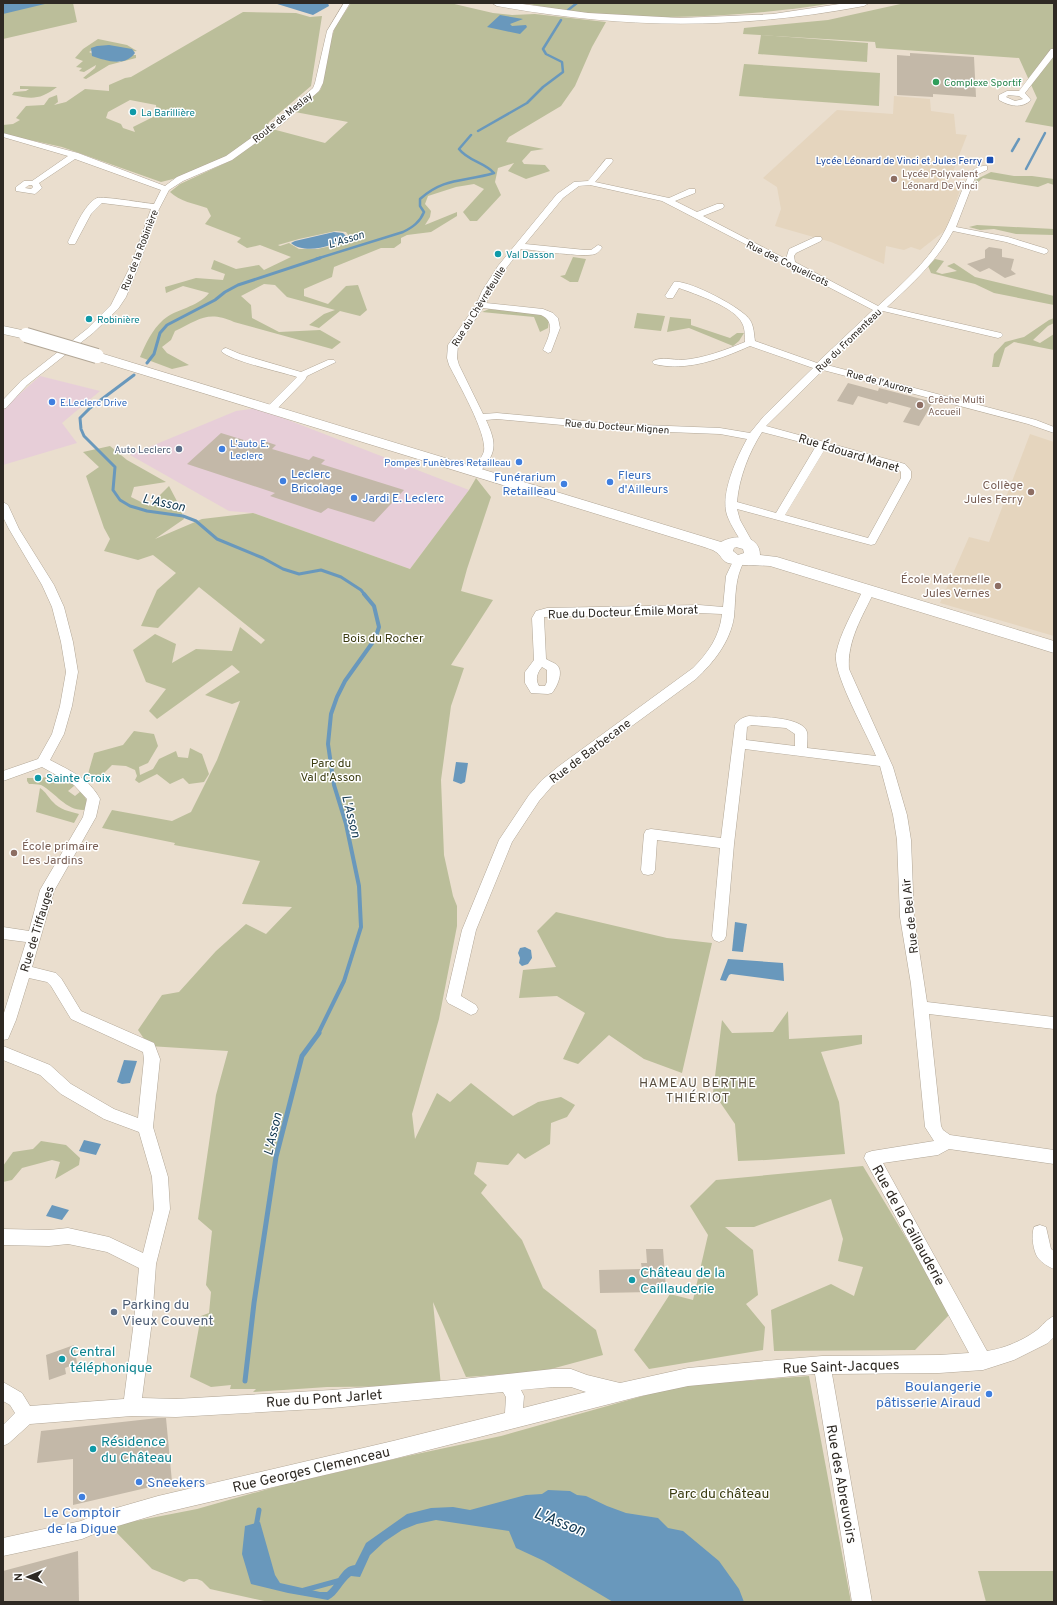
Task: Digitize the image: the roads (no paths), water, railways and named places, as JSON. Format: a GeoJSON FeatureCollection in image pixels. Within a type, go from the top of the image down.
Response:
{"type":"FeatureCollection","features":[{"type":"Feature","properties":{"kind":"main road"},"geometry":{"type":"LineString","coordinates":[[497,3],[552,13],[592,17],[673,20],[736,19],[808,13],[864,3]]}},
{"type":"Feature","properties":{"kind":"main road"},"geometry":{"type":"LineString","coordinates":[[3,330],[26,335],[202,387],[270,410],[707,542],[738,550],[868,592],[1054,648]]}},
{"type":"Feature","properties":{"kind":"street","name":"Route de Meslay"},"geometry":{"type":"LineString","coordinates":[[166,189],[180,179],[229,158],[279,122],[308,97],[318,86],[330,31],[347,3]]}},
{"type":"Feature","properties":{"kind":"street"},"geometry":{"type":"LineString","coordinates":[[1021,94],[1054,50]]}},
{"type":"Feature","properties":{"kind":"street"},"geometry":{"type":"LineString","coordinates":[[3,135],[74,155],[166,189]]}},
{"type":"Feature","properties":{"kind":"street"},"geometry":{"type":"LineString","coordinates":[[34,183],[74,155]]}},
{"type":"Feature","properties":{"kind":"street"},"geometry":{"type":"LineString","coordinates":[[590,183],[609,161]]}},
{"type":"Feature","properties":{"kind":"street","name":"Rue du Fromenteau"},"geometry":{"type":"LineString","coordinates":[[738,550],[731,504],[745,455],[754,437],[760,428],[933,255],[955,220],[973,174],[981,170]]}},
{"type":"Feature","properties":{"kind":"street","name":"Rue des Coquelicots"},"geometry":{"type":"LineString","coordinates":[[590,183],[655,196],[669,201],[734,236],[781,260],[791,263],[880,309],[998,335]]}},
{"type":"Feature","properties":{"kind":"street","name":"Rue du Chèvrefeuille"},"geometry":{"type":"LineString","coordinates":[[479,416],[454,365],[452,349],[455,341],[481,305],[492,280],[560,196],[577,184],[590,183]]}},
{"type":"Feature","properties":{"kind":"street","name":"Rue de la Robinière"},"geometry":{"type":"LineString","coordinates":[[3,406],[24,383],[90,331],[115,307],[135,265],[156,207],[166,189]]}},
{"type":"Feature","properties":{"kind":"street"},"geometry":{"type":"LineString","coordinates":[[669,201],[692,191]]}},
{"type":"Feature","properties":{"kind":"street"},"geometry":{"type":"LineString","coordinates":[[72,242],[85,218],[95,204],[100,200],[156,207]]}},
{"type":"Feature","properties":{"kind":"street"},"geometry":{"type":"LineString","coordinates":[[697,215],[720,206]]}},
{"type":"Feature","properties":{"kind":"street"},"geometry":{"type":"LineString","coordinates":[[950,228],[1008,240],[1044,251]]}},
{"type":"Feature","properties":{"kind":"street"},"geometry":{"type":"LineString","coordinates":[[791,263],[790,256],[792,251],[818,239]]}},
{"type":"Feature","properties":{"kind":"street"},"geometry":{"type":"LineString","coordinates":[[520,246],[585,253],[593,252],[598,248]]}},
{"type":"Feature","properties":{"kind":"street"},"geometry":{"type":"LineString","coordinates":[[658,362],[683,363],[714,358],[750,343],[748,326],[745,319],[739,313],[714,298],[677,284],[670,296]]}},
{"type":"Feature","properties":{"kind":"street"},"geometry":{"type":"LineString","coordinates":[[481,305],[532,310],[551,314],[554,318],[556,327],[548,350]]}},
{"type":"Feature","properties":{"kind":"street","name":"Rue de l'Aurore"},"geometry":{"type":"LineString","coordinates":[[750,343],[820,367],[831,368],[1032,422],[1054,430]]}},
{"type":"Feature","properties":{"kind":"street"},"geometry":{"type":"LineString","coordinates":[[226,351],[237,356],[302,375],[331,362]]}},
{"type":"Feature","properties":{"kind":"street"},"geometry":{"type":"LineString","coordinates":[[270,410],[302,378],[302,375]]}},
{"type":"Feature","properties":{"kind":"street"},"geometry":{"type":"LineString","coordinates":[[475,471],[488,455],[490,444],[488,435],[479,416]]}},
{"type":"Feature","properties":{"kind":"street","name":"Rue du Docteur Mignen"},"geometry":{"type":"LineString","coordinates":[[479,416],[497,416],[617,427],[720,431],[754,437]]}},
{"type":"Feature","properties":{"kind":"street","name":"Rue Édouard Manet"},"geometry":{"type":"LineString","coordinates":[[731,504],[870,542],[906,478],[906,471],[901,466],[760,428]]}},
{"type":"Feature","properties":{"kind":"street"},"geometry":{"type":"LineString","coordinates":[[779,517],[822,445]]}},
{"type":"Feature","properties":{"kind":"street"},"geometry":{"type":"LineString","coordinates":[[3,505],[14,529],[48,585],[58,607],[68,642],[72,672],[66,706],[58,734],[43,762],[3,776]]}},
{"type":"Feature","properties":{"kind":"street","name":"Rue du Fromenteau"},"geometry":{"type":"LineString","coordinates":[[734,521],[743,532],[738,550]]}},
{"type":"Feature","properties":{"kind":"street","name":"Rue de Barbecane"},"geometry":{"type":"LineString","coordinates":[[471,1009],[453,999],[469,930],[506,840],[515,824],[547,783],[704,666],[722,638],[727,625],[731,576],[738,550]]}},
{"type":"Feature","properties":{"kind":"street","name":"Rue de Bel Air"},"geometry":{"type":"LineString","coordinates":[[868,592],[848,635],[842,655],[843,669],[884,762],[900,815],[904,840],[908,917],[920,1007],[933,1127],[937,1135],[947,1142]]}},
{"type":"Feature","properties":{"kind":"street","name":"Rue du Docteur Émile Morat"},"geometry":{"type":"LineString","coordinates":[[540,661],[538,618],[540,614],[547,612],[699,609],[728,611]]}},
{"type":"Feature","properties":{"kind":"street"},"geometry":{"type":"LineString","coordinates":[[719,936],[727,844],[741,725],[749,720],[790,724],[801,732],[801,752]]}},
{"type":"Feature","properties":{"kind":"street"},"geometry":{"type":"LineString","coordinates":[[739,744],[884,762]]}},
{"type":"Feature","properties":{"kind":"street","name":"Rue de Tiffauges"},"geometry":{"type":"LineString","coordinates":[[3,1034],[9,1020],[24,971],[47,890],[89,817],[94,799],[90,792],[82,784],[43,762]]}},
{"type":"Feature","properties":{"kind":"street"},"geometry":{"type":"LineString","coordinates":[[648,870],[651,834],[727,844]]}},
{"type":"Feature","properties":{"kind":"street"},"geometry":{"type":"LineString","coordinates":[[3,933],[34,937]]}},
{"type":"Feature","properties":{"kind":"street"},"geometry":{"type":"LineString","coordinates":[[24,971],[51,977],[56,982],[76,1016],[149,1048],[152,1058],[145,1127],[160,1177],[162,1209],[148,1264],[143,1321],[132,1407]]}},
{"type":"Feature","properties":{"kind":"street"},"geometry":{"type":"LineString","coordinates":[[920,1007],[1054,1023]]}},
{"type":"Feature","properties":{"kind":"street"},"geometry":{"type":"LineString","coordinates":[[3,1053],[45,1070],[66,1089],[109,1114],[145,1127]]}},
{"type":"Feature","properties":{"kind":"street"},"geometry":{"type":"LineString","coordinates":[[947,1142],[1054,1157]]}},
{"type":"Feature","properties":{"kind":"street","name":"Rue de la Caillauderie"},"geometry":{"type":"LineString","coordinates":[[947,1142],[938,1148],[872,1158],[983,1361]]}},
{"type":"Feature","properties":{"kind":"street"},"geometry":{"type":"LineString","coordinates":[[1040,1233],[1044,1253],[1054,1261]]}},
{"type":"Feature","properties":{"kind":"street"},"geometry":{"type":"LineString","coordinates":[[3,1237],[49,1238],[68,1236],[110,1245],[148,1264]]}},
{"type":"Feature","properties":{"kind":"street","name":"Rue Saint-Jacques"},"geometry":{"type":"LineString","coordinates":[[619,1392],[688,1377],[822,1365],[939,1364],[983,1361],[1008,1354],[1027,1345],[1042,1337],[1054,1325]]}},
{"type":"Feature","properties":{"kind":"street","name":"Rue des Abreuvoirs"},"geometry":{"type":"LineString","coordinates":[[822,1365],[862,1602]]}},
{"type":"Feature","properties":{"kind":"street","name":"Rue du Pont Jarlet"},"geometry":{"type":"LineString","coordinates":[[26,1415],[132,1407],[176,1408],[332,1399],[453,1389],[553,1378],[571,1378],[587,1384],[619,1392]]}},
{"type":"Feature","properties":{"kind":"street"},"geometry":{"type":"LineString","coordinates":[[507,1382],[515,1396],[513,1419]]}},
{"type":"Feature","properties":{"kind":"street"},"geometry":{"type":"LineString","coordinates":[[3,1391],[16,1399],[26,1415],[3,1436]]}},
{"type":"Feature","properties":{"kind":"street","name":"Rue Georges Clemenceau"},"geometry":{"type":"LineString","coordinates":[[3,1547],[82,1530],[99,1522],[158,1505],[393,1450],[619,1392]]}},
{"type":"Feature","properties":{"kind":"water"},"geometry":{"type":"Polygon","coordinates":[[[3,3],[49,3],[3,14],[3,3]]]}},
{"type":"Feature","properties":{"kind":"water"},"geometry":{"type":"Polygon","coordinates":[[[274,3],[328,3],[329,6],[313,15],[274,3]]]}},
{"type":"Feature","properties":{"kind":"water"},"geometry":{"type":"Polygon","coordinates":[[[500,15],[523,19],[510,24],[512,26],[526,25],[527,27],[520,34],[487,27],[500,15]]]}},
{"type":"Feature","properties":{"kind":"water"},"geometry":{"type":"Polygon","coordinates":[[[109,45],[132,49],[135,53],[126,60],[115,62],[92,56],[91,48],[109,45]]]}},
{"type":"Feature","properties":{"kind":"water"},"geometry":{"type":"Polygon","coordinates":[[[334,232],[343,233],[347,237],[328,246],[312,249],[297,247],[291,243],[295,241],[334,232]]]}},
{"type":"Feature","properties":{"kind":"water"},"geometry":{"type":"Polygon","coordinates":[[[456,762],[468,763],[465,782],[461,784],[453,781],[456,762]]]}},
{"type":"Feature","properties":{"kind":"water"},"geometry":{"type":"Polygon","coordinates":[[[735,922],[747,924],[743,952],[732,951],[735,922]]]}},
{"type":"Feature","properties":{"kind":"water"},"geometry":{"type":"Polygon","coordinates":[[[525,947],[531,950],[532,958],[528,964],[522,966],[519,963],[520,958],[518,953],[520,948],[525,947]]]}},
{"type":"Feature","properties":{"kind":"water"},"geometry":{"type":"Polygon","coordinates":[[[728,959],[783,963],[784,981],[731,974],[726,981],[720,980],[728,959]]]}},
{"type":"Feature","properties":{"kind":"water"},"geometry":{"type":"Polygon","coordinates":[[[124,1060],[137,1061],[130,1083],[122,1084],[117,1082],[124,1060]]]}},
{"type":"Feature","properties":{"kind":"water"},"geometry":{"type":"Polygon","coordinates":[[[84,1140],[101,1144],[96,1155],[79,1151],[84,1140]]]}},
{"type":"Feature","properties":{"kind":"water"},"geometry":{"type":"Polygon","coordinates":[[[52,1205],[69,1210],[62,1220],[46,1216],[52,1205]]]}},
{"type":"Feature","properties":{"kind":"water"},"geometry":{"type":"Polygon","coordinates":[[[548,1490],[570,1491],[626,1513],[658,1518],[668,1528],[683,1531],[719,1561],[739,1589],[744,1602],[613,1602],[544,1561],[516,1548],[509,1531],[436,1520],[417,1524],[402,1530],[384,1542],[370,1555],[360,1577],[351,1576],[335,1595],[328,1600],[288,1593],[251,1584],[242,1554],[245,1526],[260,1522],[275,1575],[280,1583],[320,1592],[327,1592],[346,1569],[355,1565],[366,1543],[407,1514],[431,1508],[453,1507],[470,1510],[526,1495],[542,1494],[548,1490]]]}},
{"type":"Feature","properties":{"kind":"waterway","name":"L'Asson"},"geometry":{"type":"LineString","coordinates":[[568,10],[577,3]]}},
{"type":"Feature","properties":{"kind":"waterway","name":"L'Asson"},"geometry":{"type":"LineString","coordinates":[[478,131],[527,103],[543,87],[563,72],[562,62],[546,54],[543,49],[561,20]]}},
{"type":"Feature","properties":{"kind":"waterway"},"geometry":{"type":"LineString","coordinates":[[1026,169],[1045,133]]}},
{"type":"Feature","properties":{"kind":"waterway","name":"L'Asson"},"geometry":{"type":"LineString","coordinates":[[316,259],[403,232],[413,226],[420,219],[424,212],[420,206],[420,199],[429,192],[446,183],[494,173],[486,166],[467,156],[459,149],[471,135]]}},
{"type":"Feature","properties":{"kind":"waterway"},"geometry":{"type":"LineString","coordinates":[[1012,151],[1019,139]]}},
{"type":"Feature","properties":{"kind":"waterway","name":"L'Asson"},"geometry":{"type":"LineString","coordinates":[[147,363],[154,354],[160,333],[167,325],[215,300],[225,292],[238,285],[320,258]]}},
{"type":"Feature","properties":{"kind":"waterway","name":"L'Asson"},"geometry":{"type":"LineString","coordinates":[[134,375],[90,408],[80,418],[81,429],[84,436],[115,467],[113,490],[120,500],[130,506],[147,511],[183,516],[196,521],[217,539],[263,558],[283,569],[299,574],[321,570],[341,577],[361,590],[365,595]]}},
{"type":"Feature","properties":{"kind":"waterway","name":"L'Asson"},"geometry":{"type":"LineString","coordinates":[[318,1034],[344,981],[361,927],[359,886],[346,824],[334,785],[328,744],[331,714],[337,697],[345,681],[375,639],[379,627],[374,606],[364,594]]}},
{"type":"Feature","properties":{"kind":"waterway","name":"L'Asson"},"geometry":{"type":"LineString","coordinates":[[245,1381],[254,1303],[276,1157],[302,1056],[319,1033]]}},
{"type":"Feature","properties":{"kind":"waterway","name":"L'Asson"},"geometry":{"type":"LineString","coordinates":[[256,1527],[259,1510]]}},
{"type":"Feature","properties":{"kind":"waterway","name":"L'Asson"},"geometry":{"type":"LineString","coordinates":[[301,1591],[341,1580]]}},
{"type":"Feature","properties":{"kind":"place","name":"Complexe Sportif"},"geometry":{"type":"Point","coordinates":[936,82]}},
{"type":"Feature","properties":{"kind":"place","name":"La Barillière"},"geometry":{"type":"Point","coordinates":[133,112]}},
{"type":"Feature","properties":{"kind":"place","name":"Lycée Léonard de Vinci et Jules Ferry"},"geometry":{"type":"Point","coordinates":[990,160]}},
{"type":"Feature","properties":{"kind":"place","name":"Lycée Polyvalent Léonard De Vinci"},"geometry":{"type":"Point","coordinates":[894,179]}},
{"type":"Feature","properties":{"kind":"place","name":"Val Dasson"},"geometry":{"type":"Point","coordinates":[498,254]}},
{"type":"Feature","properties":{"kind":"place","name":"Robinière"},"geometry":{"type":"Point","coordinates":[89,319]}},
{"type":"Feature","properties":{"kind":"place","name":"E.Leclerc Drive"},"geometry":{"type":"Point","coordinates":[52,402]}},
{"type":"Feature","properties":{"kind":"place","name":"Crêche Multi Accueil"},"geometry":{"type":"Point","coordinates":[920,405]}},
{"type":"Feature","properties":{"kind":"place","name":"Auto Leclerc"},"geometry":{"type":"Point","coordinates":[179,449]}},
{"type":"Feature","properties":{"kind":"place","name":"L'auto E. Leclerc"},"geometry":{"type":"Point","coordinates":[222,449]}},
{"type":"Feature","properties":{"kind":"place","name":"Pompes Funèbres Retailleau"},"geometry":{"type":"Point","coordinates":[519,462]}},
{"type":"Feature","properties":{"kind":"place","name":"Leclerc Bricolage"},"geometry":{"type":"Point","coordinates":[283,481]}},
{"type":"Feature","properties":{"kind":"place","name":"Fleurs d'Ailleurs"},"geometry":{"type":"Point","coordinates":[610,482]}},
{"type":"Feature","properties":{"kind":"place","name":"Funérarium Retailleau"},"geometry":{"type":"Point","coordinates":[564,484]}},
{"type":"Feature","properties":{"kind":"place","name":"Collège Jules Ferry"},"geometry":{"type":"Point","coordinates":[1031,492]}},
{"type":"Feature","properties":{"kind":"place","name":"Jardi E. Leclerc"},"geometry":{"type":"Point","coordinates":[354,498]}},
{"type":"Feature","properties":{"kind":"place","name":"École Maternelle Jules Vernes"},"geometry":{"type":"Point","coordinates":[998,586]}},
{"type":"Feature","properties":{"kind":"place","name":"Sainte Croix"},"geometry":{"type":"Point","coordinates":[38,778]}},
{"type":"Feature","properties":{"kind":"place","name":"École primaire Les Jardins"},"geometry":{"type":"Point","coordinates":[14,853]}},
{"type":"Feature","properties":{"kind":"place","name":"Château de la Caillauderie"},"geometry":{"type":"Point","coordinates":[632,1280]}},
{"type":"Feature","properties":{"kind":"place","name":"Parking du Vieux Couvent"},"geometry":{"type":"Point","coordinates":[114,1312]}},
{"type":"Feature","properties":{"kind":"place","name":"Central téléphonique"},"geometry":{"type":"Point","coordinates":[62,1359]}},
{"type":"Feature","properties":{"kind":"place","name":"Boulangerie pâtisserie Airaud"},"geometry":{"type":"Point","coordinates":[989,1394]}},
{"type":"Feature","properties":{"kind":"place","name":"Résidence du Château"},"geometry":{"type":"Point","coordinates":[93,1449]}},
{"type":"Feature","properties":{"kind":"place","name":"Sneekers"},"geometry":{"type":"Point","coordinates":[139,1482]}},
{"type":"Feature","properties":{"kind":"place","name":"Le Comptoir de la Digue"},"geometry":{"type":"Point","coordinates":[82,1497]}},
{"type":"Feature","properties":{"kind":"district","name":"HAMEAU BERTHE THIÉRIOT"},"geometry":{"type":"Point","coordinates":[698,1090]}},
{"type":"Feature","properties":{"kind":"park label","name":"Bois du Rocher"},"geometry":{"type":"Point","coordinates":[383,638]}},
{"type":"Feature","properties":{"kind":"park label","name":"Parc du Val d'Asson"},"geometry":{"type":"Point","coordinates":[331,770]}},
{"type":"Feature","properties":{"kind":"park label","name":"Parc du château"},"geometry":{"type":"Point","coordinates":[719,1493]}}]}
